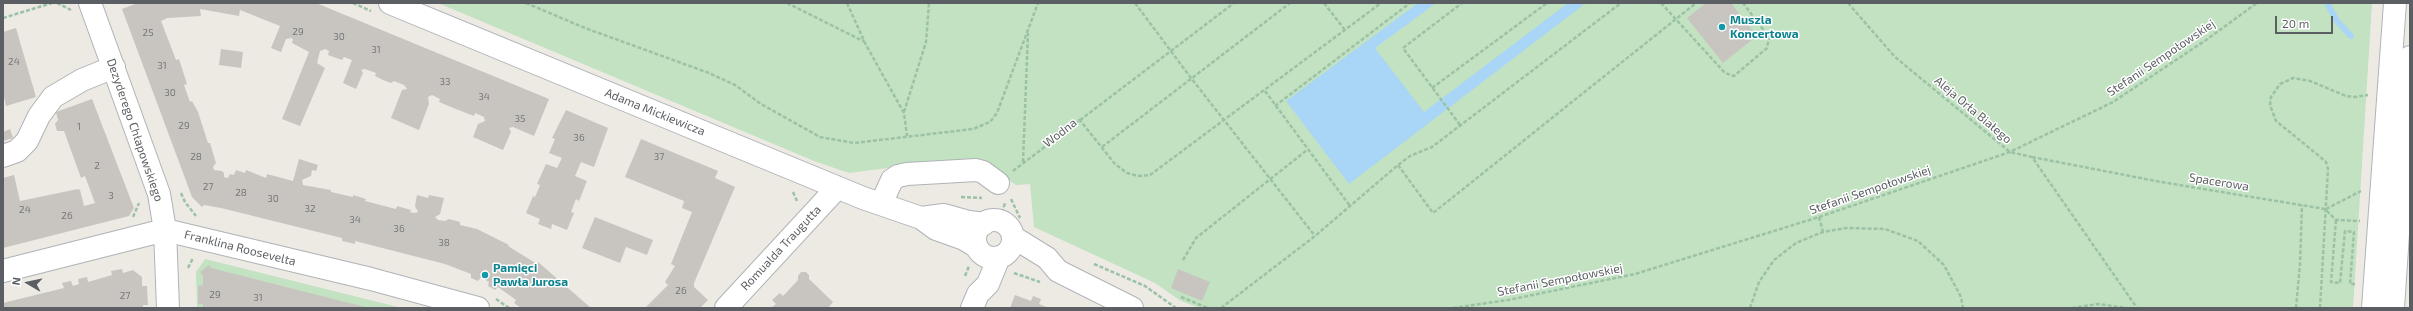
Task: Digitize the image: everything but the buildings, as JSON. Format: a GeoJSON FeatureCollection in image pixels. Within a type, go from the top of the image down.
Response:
{"type":"FeatureCollection","features":[{"type":"Feature","properties":{"kind":"street","name":"Dezyderego Chłapowskiego"},"geometry":{"type":"LineString","coordinates":[[90,3],[159,194],[165,230],[168,308]]}},
{"type":"Feature","properties":{"kind":"street"},"geometry":{"type":"LineString","coordinates":[[2391,209],[2394,3]]}},
{"type":"Feature","properties":{"kind":"street","name":"Adama Mickiewicza"},"geometry":{"type":"LineString","coordinates":[[382,7],[837,188],[922,218],[936,229],[996,250],[1047,258],[1052,278],[1132,308]]}},
{"type":"Feature","properties":{"kind":"street"},"geometry":{"type":"LineString","coordinates":[[2393,308],[2389,237],[2391,209],[2410,57]]}},
{"type":"Feature","properties":{"kind":"street"},"geometry":{"type":"LineString","coordinates":[[3,156],[17,151],[26,141],[39,116],[53,97],[82,80],[114,67]]}},
{"type":"Feature","properties":{"kind":"street"},"geometry":{"type":"LineString","coordinates":[[881,204],[892,180],[898,176],[907,174],[976,170],[983,172],[1002,188]]}},
{"type":"Feature","properties":{"kind":"street","name":"Romualda Traugutta"},"geometry":{"type":"LineString","coordinates":[[726,308],[837,188]]}},
{"type":"Feature","properties":{"kind":"street","name":"Adama Mickiewicza"},"geometry":{"type":"LineString","coordinates":[[922,218],[944,215],[969,222],[984,224],[992,220],[1002,222],[1010,230],[996,250]]}},
{"type":"Feature","properties":{"kind":"street"},"geometry":{"type":"LineString","coordinates":[[971,294],[988,284],[995,264],[996,250],[976,235],[984,224]]}},
{"type":"Feature","properties":{"kind":"street","name":"Franklina Roosevelta"},"geometry":{"type":"LineString","coordinates":[[3,271],[165,230],[379,281],[485,302]]}},
{"type":"Feature","properties":{"kind":"street"},"geometry":{"type":"LineString","coordinates":[[2373,308],[2389,237]]}},
{"type":"Feature","properties":{"kind":"path"},"geometry":{"type":"LineString","coordinates":[[3,18],[52,3]]}},
{"type":"Feature","properties":{"kind":"path"},"geometry":{"type":"LineString","coordinates":[[57,3],[72,11],[74,18]]}},
{"type":"Feature","properties":{"kind":"path"},"geometry":{"type":"LineString","coordinates":[[353,3],[382,7]]}},
{"type":"Feature","properties":{"kind":"path"},"geometry":{"type":"LineString","coordinates":[[526,3],[585,28],[709,73],[735,85],[761,104],[820,137],[854,143],[973,129],[990,122],[997,113],[1038,3]]}},
{"type":"Feature","properties":{"kind":"path"},"geometry":{"type":"LineString","coordinates":[[787,3],[865,43]]}},
{"type":"Feature","properties":{"kind":"path"},"geometry":{"type":"LineString","coordinates":[[847,3],[865,43],[904,113],[907,136]]}},
{"type":"Feature","properties":{"kind":"path"},"geometry":{"type":"LineString","coordinates":[[904,113],[926,42],[929,3]]}},
{"type":"Feature","properties":{"kind":"path"},"geometry":{"type":"LineString","coordinates":[[1135,3],[1172,50],[1191,78],[1226,120],[1315,236]]}},
{"type":"Feature","properties":{"kind":"path","name":"Wodna"},"geometry":{"type":"LineString","coordinates":[[1002,188],[1023,162],[1234,3]]}},
{"type":"Feature","properties":{"kind":"path"},"geometry":{"type":"LineString","coordinates":[[1102,148],[1290,3]]}},
{"type":"Feature","properties":{"kind":"path"},"geometry":{"type":"LineString","coordinates":[[1324,3],[1345,30]]}},
{"type":"Feature","properties":{"kind":"path"},"geometry":{"type":"LineString","coordinates":[[1079,119],[1115,164],[1127,173],[1150,175],[1265,91],[1381,3]]}},
{"type":"Feature","properties":{"kind":"path"},"geometry":{"type":"LineString","coordinates":[[1275,106],[1410,3]]}},
{"type":"Feature","properties":{"kind":"path"},"geometry":{"type":"LineString","coordinates":[[1460,125],[1403,48],[1462,3]]}},
{"type":"Feature","properties":{"kind":"path"},"geometry":{"type":"LineString","coordinates":[[1432,88],[1547,3]]}},
{"type":"Feature","properties":{"kind":"path"},"geometry":{"type":"LineString","coordinates":[[1221,308],[1315,236],[1398,165],[1410,156],[1432,147],[1621,3]]}},
{"type":"Feature","properties":{"kind":"path"},"geometry":{"type":"LineString","coordinates":[[1661,3],[1725,73],[1734,76],[1767,48],[1769,37],[1743,3]]}},
{"type":"Feature","properties":{"kind":"path"},"geometry":{"type":"LineString","coordinates":[[1398,165],[1433,213],[1696,3]]}},
{"type":"Feature","properties":{"kind":"path","name":"Aleja Orła Białego"},"geometry":{"type":"LineString","coordinates":[[1848,3],[1895,57],[2010,152],[2032,157]]}},
{"type":"Feature","properties":{"kind":"path","name":"Stefanii Sempołowskiej"},"geometry":{"type":"LineString","coordinates":[[1453,308],[1508,300],[1635,274],[1819,217],[2010,152],[2113,102],[2206,40],[2257,3]]}},
{"type":"Feature","properties":{"kind":"path"},"geometry":{"type":"LineString","coordinates":[[1023,162],[1028,29]]}},
{"type":"Feature","properties":{"kind":"path"},"geometry":{"type":"LineString","coordinates":[[2320,308],[2328,169],[2326,162],[2276,121],[2270,105],[2271,97],[2280,84],[2293,78],[2310,81],[2346,96],[2355,97],[2373,94]]}},
{"type":"Feature","properties":{"kind":"path"},"geometry":{"type":"LineString","coordinates":[[1265,91],[1306,150],[1350,206]]}},
{"type":"Feature","properties":{"kind":"path"},"geometry":{"type":"LineString","coordinates":[[1183,260],[1196,238],[1306,150]]}},
{"type":"Feature","properties":{"kind":"path"},"geometry":{"type":"LineString","coordinates":[[2032,157],[2137,308]]}},
{"type":"Feature","properties":{"kind":"path","name":"Spacerowa"},"geometry":{"type":"LineString","coordinates":[[2032,157],[2161,182],[2326,209]]}},
{"type":"Feature","properties":{"kind":"path"},"geometry":{"type":"LineString","coordinates":[[179,188],[185,202],[196,216],[201,218]]}},
{"type":"Feature","properties":{"kind":"path"},"geometry":{"type":"LineString","coordinates":[[971,294],[996,250],[1015,204],[1002,188]]}},
{"type":"Feature","properties":{"kind":"path"},"geometry":{"type":"LineString","coordinates":[[787,189],[793,192],[797,204]]}},
{"type":"Feature","properties":{"kind":"path"},"geometry":{"type":"LineString","coordinates":[[2326,209],[2357,193]]}},
{"type":"Feature","properties":{"kind":"path"},"geometry":{"type":"LineString","coordinates":[[132,221],[140,201]]}},
{"type":"Feature","properties":{"kind":"path"},"geometry":{"type":"LineString","coordinates":[[2296,308],[2300,264],[2302,205]]}},
{"type":"Feature","properties":{"kind":"path"},"geometry":{"type":"LineString","coordinates":[[2326,209],[2336,220],[2360,221]]}},
{"type":"Feature","properties":{"kind":"path"},"geometry":{"type":"LineString","coordinates":[[1819,217],[1823,232]]}},
{"type":"Feature","properties":{"kind":"path"},"geometry":{"type":"LineString","coordinates":[[2336,220],[2331,282],[2340,283],[2345,231],[2354,232],[2350,284],[2360,285]]}},
{"type":"Feature","properties":{"kind":"path"},"geometry":{"type":"LineString","coordinates":[[1750,308],[1759,282],[1774,260],[1796,243],[1823,232],[1846,228],[1885,229],[1918,241],[1944,265],[1961,297],[1963,308]]}},
{"type":"Feature","properties":{"kind":"path"},"geometry":{"type":"LineString","coordinates":[[996,250],[1026,276],[1052,278]]}},
{"type":"Feature","properties":{"kind":"path"},"geometry":{"type":"LineString","coordinates":[[1086,261],[1145,286],[1176,308]]}},
{"type":"Feature","properties":{"kind":"path"},"geometry":{"type":"LineString","coordinates":[[1181,297],[1208,308]]}},
{"type":"Feature","properties":{"kind":"path"},"geometry":{"type":"LineString","coordinates":[[485,302],[509,308]]}},
{"type":"Feature","properties":{"kind":"path"},"geometry":{"type":"LineString","coordinates":[[2072,308],[2098,304],[2127,308]]}},
{"type":"Feature","properties":{"kind":"green space"},"geometry":{"type":"Polygon","coordinates":[[[438,3],[2372,3],[2353,308],[1200,308],[1181,301],[1155,283],[1034,227],[1030,184],[1016,185],[983,163],[933,162],[849,173],[814,161],[438,3]]]}},
{"type":"Feature","properties":{"kind":"green space"},"geometry":{"type":"Polygon","coordinates":[[[205,259],[402,308],[197,308],[196,272],[205,259]]]}},
{"type":"Feature","properties":{"kind":"water"},"geometry":{"type":"Polygon","coordinates":[[[1418,3],[1436,3],[1375,48],[1424,112],[1568,3],[1586,3],[1349,184],[1286,101],[1418,3]]]}},
{"type":"Feature","properties":{"kind":"waterway"},"geometry":{"type":"LineString","coordinates":[[2327,3],[2337,21],[2351,36]]}},
{"type":"Feature","properties":{"kind":"place","name":"Muszla Koncertowa"},"geometry":{"type":"Point","coordinates":[1722,27]}},
{"type":"Feature","properties":{"kind":"place","name":"Pamięci Pawła Jurosa"},"geometry":{"type":"Point","coordinates":[485,275]}}]}
